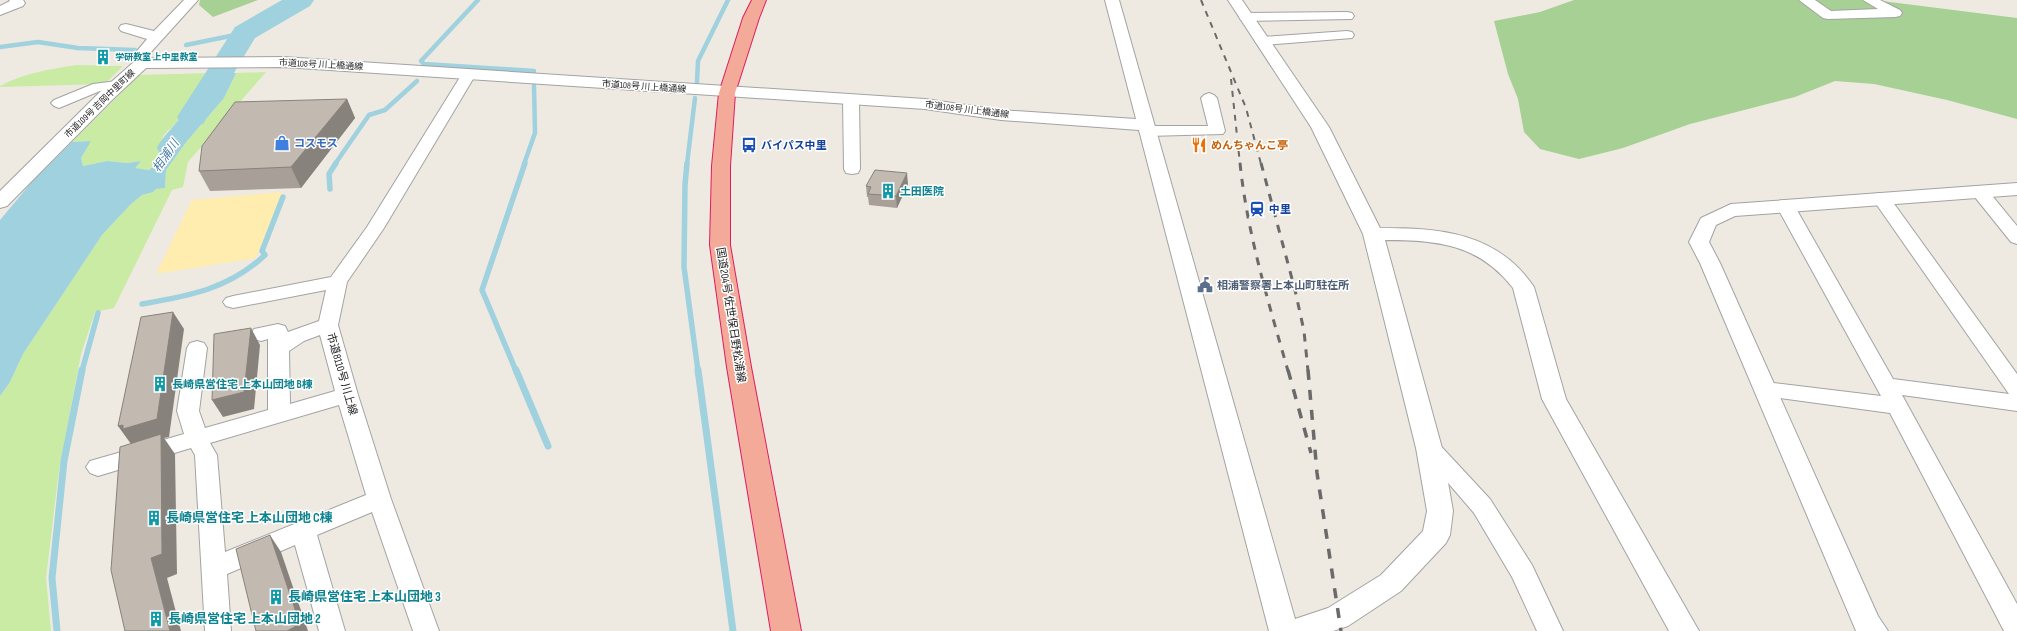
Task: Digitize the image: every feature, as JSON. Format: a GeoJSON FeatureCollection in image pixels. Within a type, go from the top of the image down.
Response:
{"type":"FeatureCollection","features":[{"type":"Feature","properties":{"kind":"highway","name":"国道204号 佐世保日野松浦線"},"geometry":{"type":"LineString","coordinates":[[758,0],[728,92],[721,166],[720,245],[739,367],[786,631]]}},
{"type":"Feature","properties":{"kind":"street"},"geometry":{"type":"LineString","coordinates":[[0,12],[18,3],[16,0]]}},
{"type":"Feature","properties":{"kind":"street","name":"市道109号 吉岡中里町線"},"geometry":{"type":"LineString","coordinates":[[0,202],[142,63],[144,51],[191,0]]}},
{"type":"Feature","properties":{"kind":"street"},"geometry":{"type":"LineString","coordinates":[[1112,0],[1284,631]]}},
{"type":"Feature","properties":{"kind":"street"},"geometry":{"type":"LineString","coordinates":[[1235,0],[1320,127],[1373,234],[1429,448],[1440,511],[1436,535],[1391,583],[1338,616],[1298,631]]}},
{"type":"Feature","properties":{"kind":"street"},"geometry":{"type":"LineString","coordinates":[[1806,0],[1828,15],[1895,13],[1870,0]]}},
{"type":"Feature","properties":{"kind":"street"},"geometry":{"type":"LineString","coordinates":[[0,12],[17,17]]}},
{"type":"Feature","properties":{"kind":"street"},"geometry":{"type":"LineString","coordinates":[[1246,17],[1316,16],[1336,12]]}},
{"type":"Feature","properties":{"kind":"street"},"geometry":{"type":"LineString","coordinates":[[1262,41],[1340,35],[1316,16]]}},
{"type":"Feature","properties":{"kind":"street"},"geometry":{"type":"LineString","coordinates":[[126,28],[142,34],[159,36]]}},
{"type":"Feature","properties":{"kind":"street","name":"市道108号 川上橋通線"},"geometry":{"type":"LineString","coordinates":[[142,63],[284,62],[925,104],[1001,115],[1146,128]]}},
{"type":"Feature","properties":{"kind":"street","name":"市道8110号 川上線"},"geometry":{"type":"LineString","coordinates":[[426,631],[380,499],[347,395],[328,325],[337,282],[375,228],[469,74]]}},
{"type":"Feature","properties":{"kind":"street"},"geometry":{"type":"LineString","coordinates":[[60,103],[98,87],[117,86]]}},
{"type":"Feature","properties":{"kind":"street"},"geometry":{"type":"LineString","coordinates":[[1146,128],[1217,131],[1209,98]]}},
{"type":"Feature","properties":{"kind":"street"},"geometry":{"type":"LineString","coordinates":[[851,100],[852,169]]}},
{"type":"Feature","properties":{"kind":"street"},"geometry":{"type":"LineString","coordinates":[[1873,631],[1867,624],[1710,263],[1699,242],[1708,222],[1731,210],[2017,189]]}},
{"type":"Feature","properties":{"kind":"street"},"geometry":{"type":"LineString","coordinates":[[1980,191],[2017,238]]}},
{"type":"Feature","properties":{"kind":"street"},"geometry":{"type":"LineString","coordinates":[[1881,198],[2010,372],[2017,390]]}},
{"type":"Feature","properties":{"kind":"street"},"geometry":{"type":"LineString","coordinates":[[1785,205],[1886,385],[2017,629]]}},
{"type":"Feature","properties":{"kind":"street"},"geometry":{"type":"LineString","coordinates":[[1373,234],[1426,234],[1472,244],[1494,256],[1514,272],[1523,287],[1554,399],[1684,631]]}},
{"type":"Feature","properties":{"kind":"street"},"geometry":{"type":"LineString","coordinates":[[233,302],[337,282]]}},
{"type":"Feature","properties":{"kind":"street"},"geometry":{"type":"LineString","coordinates":[[278,348],[297,336],[328,325]]}},
{"type":"Feature","properties":{"kind":"street"},"geometry":{"type":"LineString","coordinates":[[261,334],[278,331],[279,416]]}},
{"type":"Feature","properties":{"kind":"street"},"geometry":{"type":"LineString","coordinates":[[197,348],[188,411],[197,439],[206,455],[218,631]]}},
{"type":"Feature","properties":{"kind":"street"},"geometry":{"type":"LineString","coordinates":[[1886,385],[2017,402]]}},
{"type":"Feature","properties":{"kind":"street"},"geometry":{"type":"LineString","coordinates":[[1765,389],[1897,406]]}},
{"type":"Feature","properties":{"kind":"street"},"geometry":{"type":"LineString","coordinates":[[98,467],[279,416],[347,395]]}},
{"type":"Feature","properties":{"kind":"street"},"geometry":{"type":"LineString","coordinates":[[1429,448],[1482,506],[1523,572],[1550,631]]}},
{"type":"Feature","properties":{"kind":"street"},"geometry":{"type":"LineString","coordinates":[[214,568],[304,532],[380,499]]}},
{"type":"Feature","properties":{"kind":"street"},"geometry":{"type":"LineString","coordinates":[[304,532],[332,631]]}},
{"type":"Feature","properties":{"kind":"green space"},"geometry":{"type":"Polygon","coordinates":[[[200,0],[258,0],[213,17],[199,5],[200,0]]]}},
{"type":"Feature","properties":{"kind":"green space"},"geometry":{"type":"Polygon","coordinates":[[[1574,0],[1874,0],[2017,18],[2017,119],[1947,100],[1874,84],[1835,81],[1795,97],[1690,124],[1623,148],[1579,159],[1540,149],[1524,132],[1518,99],[1508,74],[1494,21],[1540,12],[1574,0]]]}},
{"type":"Feature","properties":{"kind":"green space"},"geometry":{"type":"Polygon","coordinates":[[[77,65],[123,66],[105,84],[0,87],[28,75],[77,65]]]}},
{"type":"Feature","properties":{"kind":"green space"},"geometry":{"type":"Polygon","coordinates":[[[266,72],[188,162],[183,187],[172,190],[114,308],[95,312],[81,354],[59,470],[46,578],[51,631],[0,631],[0,396],[10,382],[23,354],[102,235],[131,204],[142,195],[153,192],[156,189],[165,188],[166,170],[187,141],[224,98],[236,73],[266,72]]]}},
{"type":"Feature","properties":{"kind":"green space"},"geometry":{"type":"Polygon","coordinates":[[[211,73],[198,99],[164,135],[158,158],[149,170],[134,168],[141,161],[127,163],[107,161],[83,166],[81,158],[90,141],[72,142],[139,75],[211,73]]]}},
{"type":"Feature","properties":{"kind":"sand"},"geometry":{"type":"Polygon","coordinates":[[[282,192],[256,258],[156,274],[192,200],[282,192]]]}},
{"type":"Feature","properties":{"kind":"water"},"geometry":{"type":"Polygon","coordinates":[[[211,73],[236,73],[224,98],[187,141],[166,170],[165,188],[156,189],[153,192],[142,195],[131,204],[102,235],[23,354],[10,382],[0,396],[0,220],[31,183],[72,142],[91,141],[81,158],[83,166],[107,161],[127,163],[141,161],[135,168],[149,170],[155,165],[160,155],[157,147],[201,94],[211,73]]]}},
{"type":"Feature","properties":{"kind":"building"},"geometry":{"type":"Polygon","coordinates":[[[347,99],[291,167],[199,171],[202,146],[235,102],[347,99]]]}},
{"type":"Feature","properties":{"kind":"building"},"geometry":{"type":"Polygon","coordinates":[[[875,170],[907,173],[896,196],[868,194],[871,187],[866,186],[875,170]]]}},
{"type":"Feature","properties":{"kind":"building"},"geometry":{"type":"Polygon","coordinates":[[[173,312],[157,419],[123,429],[123,425],[118,426],[141,317],[173,312]]]}},
{"type":"Feature","properties":{"kind":"building"},"geometry":{"type":"Polygon","coordinates":[[[251,328],[244,392],[212,400],[214,334],[251,328]]]}},
{"type":"Feature","properties":{"kind":"building"},"geometry":{"type":"Polygon","coordinates":[[[161,434],[162,554],[151,558],[170,631],[125,631],[111,570],[120,447],[161,434]]]}},
{"type":"Feature","properties":{"kind":"building","name":"長崎県営住宅 上本山団地 3"},"geometry":{"type":"Polygon","coordinates":[[[270,535],[300,624],[287,631],[256,631],[236,549],[270,535]]]}},
{"type":"Feature","properties":{"kind":"waterway","name":"相浦川"},"geometry":{"type":"LineString","coordinates":[[192,117],[245,33],[301,0]]}},
{"type":"Feature","properties":{"kind":"waterway"},"geometry":{"type":"LineString","coordinates":[[478,0],[421,61],[424,64],[534,71]]}},
{"type":"Feature","properties":{"kind":"waterway"},"geometry":{"type":"LineString","coordinates":[[697,82],[698,61],[728,0]]}},
{"type":"Feature","properties":{"kind":"waterway"},"geometry":{"type":"LineString","coordinates":[[186,45],[245,33]]}},
{"type":"Feature","properties":{"kind":"waterway"},"geometry":{"type":"LineString","coordinates":[[0,47],[38,42],[78,48],[135,50]]}},
{"type":"Feature","properties":{"kind":"waterway"},"geometry":{"type":"LineString","coordinates":[[335,164],[369,115],[385,110],[417,81]]}},
{"type":"Feature","properties":{"kind":"waterway"},"geometry":{"type":"LineString","coordinates":[[524,164],[535,133],[534,86]]}},
{"type":"Feature","properties":{"kind":"waterway"},"geometry":{"type":"LineString","coordinates":[[687,164],[695,98]]}},
{"type":"Feature","properties":{"kind":"waterway"},"geometry":{"type":"LineString","coordinates":[[330,189],[329,174],[336,163]]}},
{"type":"Feature","properties":{"kind":"waterway"},"geometry":{"type":"LineString","coordinates":[[516,371],[482,290],[525,163]]}},
{"type":"Feature","properties":{"kind":"waterway"},"geometry":{"type":"LineString","coordinates":[[687,163],[685,185],[684,267],[698,371]]}},
{"type":"Feature","properties":{"kind":"waterway"},"geometry":{"type":"LineString","coordinates":[[142,304],[176,298],[208,289],[237,276],[251,267],[265,255],[262,251],[283,197]]}},
{"type":"Feature","properties":{"kind":"waterway"},"geometry":{"type":"LineString","coordinates":[[82,371],[98,313]]}},
{"type":"Feature","properties":{"kind":"waterway"},"geometry":{"type":"LineString","coordinates":[[57,631],[52,578],[64,461],[82,370]]}},
{"type":"Feature","properties":{"kind":"waterway"},"geometry":{"type":"LineString","coordinates":[[516,370],[548,446]]}},
{"type":"Feature","properties":{"kind":"waterway"},"geometry":{"type":"LineString","coordinates":[[698,370],[733,631]]}},
{"type":"Feature","properties":{"kind":"railway"},"geometry":{"type":"LineString","coordinates":[[1201,0],[1246,108],[1261,164]]}},
{"type":"Feature","properties":{"kind":"railway"},"geometry":{"type":"LineString","coordinates":[[1231,79],[1240,164]]}},
{"type":"Feature","properties":{"kind":"railway"},"geometry":{"type":"LineString","coordinates":[[1240,163],[1243,189],[1253,242],[1288,371]]}},
{"type":"Feature","properties":{"kind":"railway"},"geometry":{"type":"LineString","coordinates":[[1261,163],[1295,290],[1304,331],[1308,371]]}},
{"type":"Feature","properties":{"kind":"railway"},"geometry":{"type":"LineString","coordinates":[[1288,370],[1311,453]]}},
{"type":"Feature","properties":{"kind":"railway"},"geometry":{"type":"LineString","coordinates":[[1308,370],[1317,473],[1341,631]]}},
{"type":"Feature","properties":{"kind":"place","name":"学研教室 上中里教室"},"geometry":{"type":"Point","coordinates":[103,57]}},
{"type":"Feature","properties":{"kind":"place","name":"コスモス"},"geometry":{"type":"Point","coordinates":[282,143]}},
{"type":"Feature","properties":{"kind":"place","name":"バイパス中里"},"geometry":{"type":"Point","coordinates":[749,145]}},
{"type":"Feature","properties":{"kind":"place","name":"めんちゃんこ亭"},"geometry":{"type":"Point","coordinates":[1199,145]}},
{"type":"Feature","properties":{"kind":"place","name":"土田医院"},"geometry":{"type":"Point","coordinates":[888,191]}},
{"type":"Feature","properties":{"kind":"place","name":"中里"},"geometry":{"type":"Point","coordinates":[1257,209]}},
{"type":"Feature","properties":{"kind":"place","name":"相浦警察署上本山町駐在所"},"geometry":{"type":"Point","coordinates":[1205,285]}},
{"type":"Feature","properties":{"kind":"place","name":"長崎県営住宅 上本山団地 B棟"},"geometry":{"type":"Point","coordinates":[160,384]}},
{"type":"Feature","properties":{"kind":"place","name":"長崎県営住宅 上本山団地 C棟"},"geometry":{"type":"Point","coordinates":[154,518]}},
{"type":"Feature","properties":{"kind":"place","name":"長崎県営住宅 上本山団地 3"},"geometry":{"type":"Point","coordinates":[276,597]}},
{"type":"Feature","properties":{"kind":"place","name":"長崎県営住宅 上本山団地 2"},"geometry":{"type":"Point","coordinates":[156,619]}}]}
